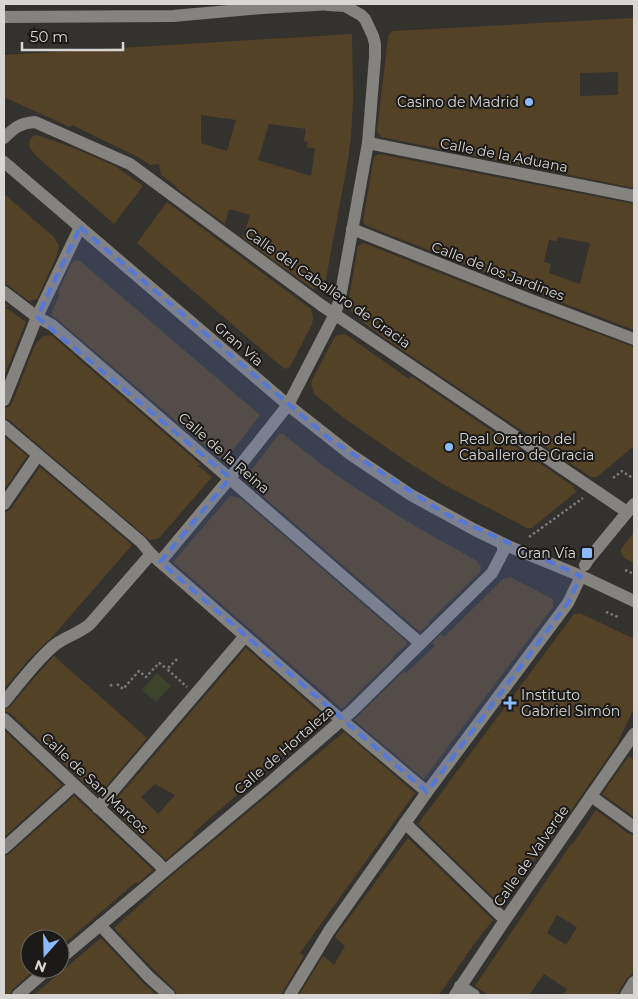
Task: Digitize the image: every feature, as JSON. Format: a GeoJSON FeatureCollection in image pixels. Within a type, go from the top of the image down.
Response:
{"type":"FeatureCollection","features":[{"type":"Feature","properties":{"kind":"street"},"geometry":{"type":"LineString","coordinates":[[4,17],[173,16],[258,6],[331,4],[346,6],[361,16],[368,25],[375,44],[368,143],[340,298],[335,314],[288,405],[230,478],[155,558],[82,631],[58,642],[48,651],[4,702]]}},
{"type":"Feature","properties":{"kind":"street","name":"Calle del Caballero de Gracia"},"geometry":{"type":"LineString","coordinates":[[4,138],[15,127],[35,122],[130,164],[321,305],[594,490],[631,508]]}},
{"type":"Feature","properties":{"kind":"street","name":"Calle de la Aduana"},"geometry":{"type":"LineString","coordinates":[[368,143],[634,196]]}},
{"type":"Feature","properties":{"kind":"street","name":"Gran Vía"},"geometry":{"type":"LineString","coordinates":[[4,162],[288,405],[343,449],[393,483],[444,513],[503,544],[583,570],[634,601]]}},
{"type":"Feature","properties":{"kind":"street"},"geometry":{"type":"LineString","coordinates":[[4,400],[37,317],[80,227]]}},
{"type":"Feature","properties":{"kind":"street","name":"Calle de los Jardines"},"geometry":{"type":"LineString","coordinates":[[352,229],[634,339]]}},
{"type":"Feature","properties":{"kind":"street","name":"Calle de la Reina"},"geometry":{"type":"LineString","coordinates":[[4,292],[37,317],[52,325],[415,636],[420,643]]}},
{"type":"Feature","properties":{"kind":"street"},"geometry":{"type":"LineString","coordinates":[[4,426],[141,542],[155,558],[426,792]]}},
{"type":"Feature","properties":{"kind":"street"},"geometry":{"type":"LineString","coordinates":[[4,504],[38,455]]}},
{"type":"Feature","properties":{"kind":"street"},"geometry":{"type":"LineString","coordinates":[[290,995],[329,931],[426,792],[568,603],[588,560],[631,508]]}},
{"type":"Feature","properties":{"kind":"street","name":"Calle de Hortaleza"},"geometry":{"type":"LineString","coordinates":[[70,950],[342,720],[492,573],[503,552],[503,544]]}},
{"type":"Feature","properties":{"kind":"street"},"geometry":{"type":"LineString","coordinates":[[98,808],[245,636]]}},
{"type":"Feature","properties":{"kind":"street","name":"Calle de San Marcos"},"geometry":{"type":"LineString","coordinates":[[4,719],[164,870]]}},
{"type":"Feature","properties":{"kind":"street","name":"Calle de Valverde"},"geometry":{"type":"LineString","coordinates":[[458,991],[634,734]]}},
{"type":"Feature","properties":{"kind":"street"},"geometry":{"type":"LineString","coordinates":[[4,848],[74,785]]}},
{"type":"Feature","properties":{"kind":"street"},"geometry":{"type":"LineString","coordinates":[[591,796],[634,827]]}},
{"type":"Feature","properties":{"kind":"street"},"geometry":{"type":"LineString","coordinates":[[406,823],[505,920]]}},
{"type":"Feature","properties":{"kind":"street"},"geometry":{"type":"LineString","coordinates":[[100,925],[169,995]]}},
{"type":"Feature","properties":{"kind":"street"},"geometry":{"type":"LineString","coordinates":[[18,995],[36,979]]}},
{"type":"Feature","properties":{"kind":"street"},"geometry":{"type":"LineString","coordinates":[[626,995],[634,982]]}},
{"type":"Feature","properties":{"kind":"street"},"geometry":{"type":"LineString","coordinates":[[458,991],[474,995]]}},
{"type":"Feature","properties":{"kind":"path"},"geometry":{"type":"LineString","coordinates":[[613,478],[622,471],[634,479]]}},
{"type":"Feature","properties":{"kind":"path"},"geometry":{"type":"LineString","coordinates":[[529,537],[594,490]]}},
{"type":"Feature","properties":{"kind":"path"},"geometry":{"type":"LineString","coordinates":[[542,530],[552,523]]}},
{"type":"Feature","properties":{"kind":"path"},"geometry":{"type":"LineString","coordinates":[[625,570],[634,574]]}},
{"type":"Feature","properties":{"kind":"path"},"geometry":{"type":"LineString","coordinates":[[606,612],[618,617]]}},
{"type":"Feature","properties":{"kind":"path"},"geometry":{"type":"LineString","coordinates":[[167,669],[176,659]]}},
{"type":"Feature","properties":{"kind":"path"},"geometry":{"type":"LineString","coordinates":[[117,684],[123,689],[139,671],[146,677],[160,662],[195,694]]}},
{"type":"Feature","properties":{"kind":"highlighted area"},"geometry":{"type":"Polygon","coordinates":[[[80,227],[330,439],[444,513],[581,576],[568,603],[427,792],[160,562],[230,478],[37,317],[80,227]]]}},
{"type":"Feature","properties":{"kind":"green space"},"geometry":{"type":"Polygon","coordinates":[[[157,673],[171,686],[156,702],[142,690],[157,673]]]}},
{"type":"Feature","properties":{"kind":"building"},"geometry":{"type":"Polygon","coordinates":[[[634,18],[634,188],[381,137],[377,131],[388,38],[389,34],[393,31],[634,18]],[[618,72],[580,73],[580,96],[618,95],[618,72]]]}},
{"type":"Feature","properties":{"kind":"building"},"geometry":{"type":"Polygon","coordinates":[[[352,34],[353,98],[351,136],[325,284],[313,289],[243,238],[250,215],[229,209],[225,224],[161,175],[159,164],[150,165],[138,157],[72,125],[70,127],[4,97],[4,55],[352,34]],[[201,115],[201,143],[227,151],[236,120],[201,115]],[[269,124],[258,160],[311,176],[315,149],[307,147],[308,142],[304,141],[306,129],[269,124]]]}},
{"type":"Feature","properties":{"kind":"building"},"geometry":{"type":"Polygon","coordinates":[[[35,135],[74,148],[115,166],[143,186],[114,224],[35,155],[29,143],[35,135]]]}},
{"type":"Feature","properties":{"kind":"building"},"geometry":{"type":"Polygon","coordinates":[[[379,154],[634,204],[634,330],[365,225],[363,221],[374,157],[379,154]],[[558,237],[557,241],[549,240],[544,262],[551,264],[549,273],[580,284],[590,243],[558,237]]]}},
{"type":"Feature","properties":{"kind":"building"},"geometry":{"type":"Polygon","coordinates":[[[4,194],[54,237],[59,246],[57,255],[37,299],[29,301],[4,284],[4,194]]]}},
{"type":"Feature","properties":{"kind":"building"},"geometry":{"type":"Polygon","coordinates":[[[167,202],[311,309],[312,324],[290,367],[285,369],[282,367],[137,243],[167,202]]]}},
{"type":"Feature","properties":{"kind":"building"},"geometry":{"type":"Polygon","coordinates":[[[364,243],[528,308],[634,347],[634,446],[597,477],[591,477],[384,338],[351,311],[349,305],[358,246],[364,243]]]}},
{"type":"Feature","properties":{"kind":"building"},"geometry":{"type":"Polygon","coordinates":[[[76,260],[80,261],[260,415],[224,462],[51,315],[60,293],[57,294],[71,264],[76,260]]]}},
{"type":"Feature","properties":{"kind":"building"},"geometry":{"type":"Polygon","coordinates":[[[4,302],[9,306],[5,307],[26,322],[4,377],[4,302]]]}},
{"type":"Feature","properties":{"kind":"building"},"geometry":{"type":"Polygon","coordinates":[[[345,334],[409,379],[411,376],[573,486],[576,492],[532,528],[527,528],[443,484],[406,461],[344,418],[314,394],[311,382],[335,336],[345,334]]]}},
{"type":"Feature","properties":{"kind":"building"},"geometry":{"type":"Polygon","coordinates":[[[51,335],[201,465],[197,465],[212,477],[160,537],[150,540],[9,420],[4,418],[4,408],[9,407],[12,403],[35,345],[43,336],[51,335]]]}},
{"type":"Feature","properties":{"kind":"building"},"geometry":{"type":"Polygon","coordinates":[[[279,434],[283,434],[322,465],[408,522],[477,561],[481,567],[480,572],[420,632],[244,480],[279,434]]]}},
{"type":"Feature","properties":{"kind":"building"},"geometry":{"type":"Polygon","coordinates":[[[4,436],[27,456],[4,490],[4,436]]]}},
{"type":"Feature","properties":{"kind":"building"},"geometry":{"type":"Polygon","coordinates":[[[40,467],[132,545],[4,689],[4,512],[11,509],[40,467]]]}},
{"type":"Feature","properties":{"kind":"building"},"geometry":{"type":"Polygon","coordinates":[[[230,496],[240,498],[407,642],[393,659],[342,709],[173,562],[230,496]]]}},
{"type":"Feature","properties":{"kind":"building"},"geometry":{"type":"Polygon","coordinates":[[[634,532],[634,563],[624,558],[621,549],[634,532]]]}},
{"type":"Feature","properties":{"kind":"building"},"geometry":{"type":"Polygon","coordinates":[[[510,577],[553,599],[553,607],[424,779],[354,720],[404,671],[406,673],[435,646],[432,643],[441,634],[444,637],[503,579],[510,577]]]}},
{"type":"Feature","properties":{"kind":"building"},"geometry":{"type":"Polygon","coordinates":[[[580,613],[634,639],[634,708],[617,744],[538,858],[502,906],[418,824],[574,614],[580,613]]]}},
{"type":"Feature","properties":{"kind":"building"},"geometry":{"type":"Polygon","coordinates":[[[246,648],[326,718],[193,833],[194,835],[166,860],[110,807],[246,648]],[[155,784],[141,797],[158,814],[175,795],[155,784]]]}},
{"type":"Feature","properties":{"kind":"building"},"geometry":{"type":"Polygon","coordinates":[[[54,656],[147,738],[98,796],[10,713],[4,711],[10,707],[54,656]]]}},
{"type":"Feature","properties":{"kind":"building"},"geometry":{"type":"Polygon","coordinates":[[[4,730],[62,785],[4,837],[4,730]]]}},
{"type":"Feature","properties":{"kind":"building"},"geometry":{"type":"Polygon","coordinates":[[[344,732],[415,793],[300,953],[304,956],[282,995],[177,995],[174,989],[114,928],[152,892],[344,732]]]}},
{"type":"Feature","properties":{"kind":"building"},"geometry":{"type":"Polygon","coordinates":[[[629,756],[634,760],[634,817],[602,794],[629,756]]]}},
{"type":"Feature","properties":{"kind":"building"},"geometry":{"type":"Polygon","coordinates":[[[74,796],[153,870],[138,883],[136,882],[70,938],[70,929],[20,929],[20,979],[24,979],[14,988],[10,995],[4,995],[4,856],[9,854],[74,796]]]}},
{"type":"Feature","properties":{"kind":"building"},"geometry":{"type":"Polygon","coordinates":[[[596,810],[629,834],[634,835],[634,969],[631,975],[627,978],[618,995],[563,995],[567,989],[544,974],[529,995],[488,995],[475,986],[596,810]],[[557,915],[547,933],[566,945],[577,927],[557,915]]]}},
{"type":"Feature","properties":{"kind":"building"},"geometry":{"type":"Polygon","coordinates":[[[408,838],[493,920],[439,995],[299,995],[323,956],[334,965],[345,946],[335,937],[408,838]]]}},
{"type":"Feature","properties":{"kind":"building"},"geometry":{"type":"Polygon","coordinates":[[[101,938],[143,983],[157,995],[34,995],[53,979],[70,979],[70,964],[101,938]]]}},
{"type":"Feature","properties":{"kind":"place","name":"Casino de Madrid"},"geometry":{"type":"Point","coordinates":[529,102]}},
{"type":"Feature","properties":{"kind":"place","name":"Real Oratorio del Caballero de Gracia"},"geometry":{"type":"Point","coordinates":[449,447]}},
{"type":"Feature","properties":{"kind":"place","name":"Gran Vía"},"geometry":{"type":"Point","coordinates":[587,553]}},
{"type":"Feature","properties":{"kind":"place","name":"Instituto Gabriel Simón"},"geometry":{"type":"Point","coordinates":[510,703]}}]}
